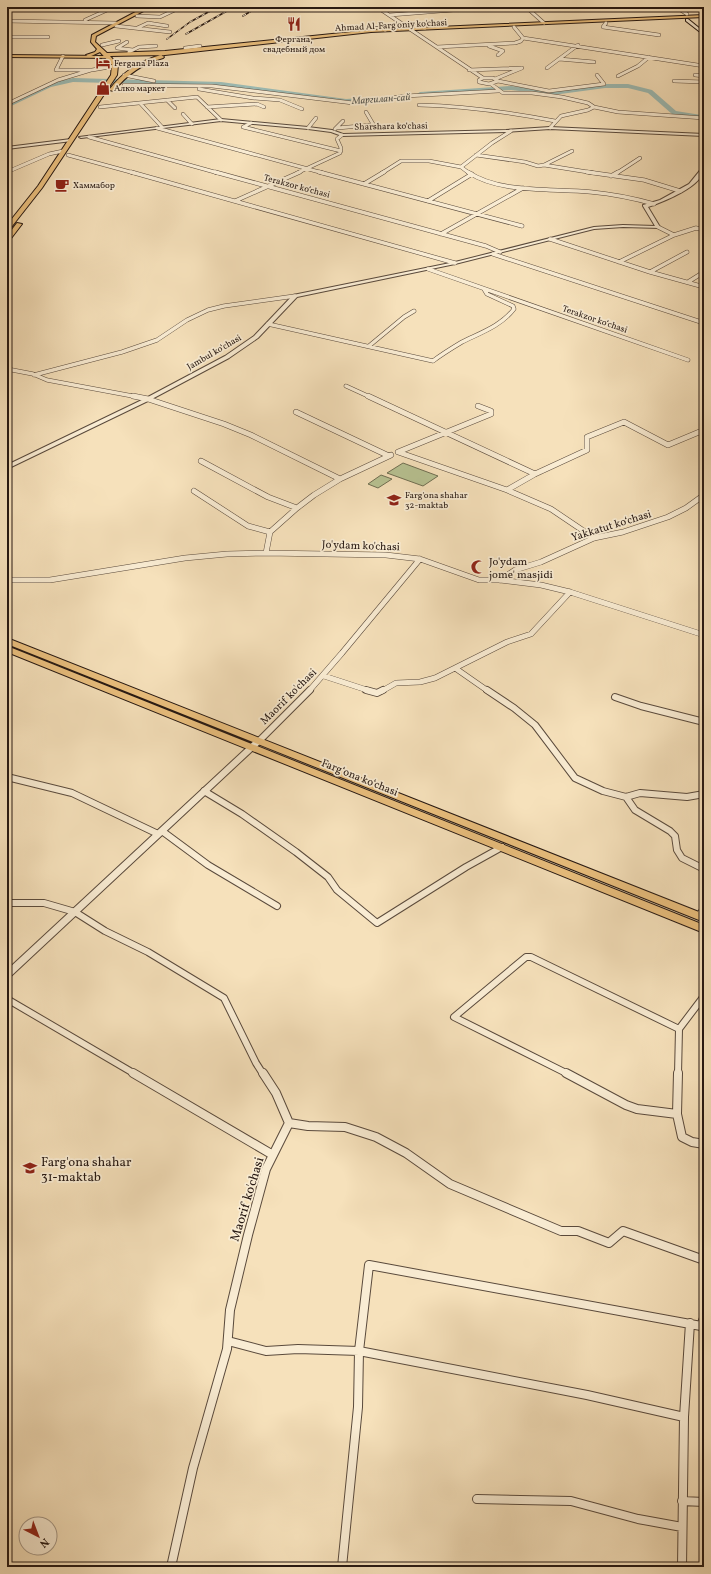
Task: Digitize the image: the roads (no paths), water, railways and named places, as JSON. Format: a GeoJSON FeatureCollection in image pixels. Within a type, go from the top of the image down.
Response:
{"type":"FeatureCollection","features":[{"type":"Feature","properties":{"kind":"highway"},"geometry":{"type":"LineString","coordinates":[[7,240],[47,188],[72,140],[115,71],[115,66],[101,46],[99,40],[100,35],[116,24],[149,7]]}},
{"type":"Feature","properties":{"kind":"highway"},"geometry":{"type":"LineString","coordinates":[[116,24],[122,23],[155,7]]}},
{"type":"Feature","properties":{"kind":"highway","name":"Ahmad Al-Farg'oniy ko'chasi"},"geometry":{"type":"LineString","coordinates":[[107,56],[156,54],[203,47],[385,30],[514,27],[606,23],[686,17]]}},
{"type":"Feature","properties":{"kind":"highway","name":"Ahmad Al-Farg'oniy ko'chasi"},"geometry":{"type":"LineString","coordinates":[[115,56],[184,51],[425,28],[686,17],[704,18]]}},
{"type":"Feature","properties":{"kind":"highway"},"geometry":{"type":"LineString","coordinates":[[101,46],[114,50],[156,54]]}},
{"type":"Feature","properties":{"kind":"highway"},"geometry":{"type":"LineString","coordinates":[[89,55],[98,53],[101,46]]}},
{"type":"Feature","properties":{"kind":"highway"},"geometry":{"type":"LineString","coordinates":[[101,46],[115,56],[122,67],[124,75]]}},
{"type":"Feature","properties":{"kind":"highway"},"geometry":{"type":"LineString","coordinates":[[7,229],[66,153],[81,137],[117,82],[124,75],[146,62],[184,51]]}},
{"type":"Feature","properties":{"kind":"highway"},"geometry":{"type":"LineString","coordinates":[[20,213],[28,213]]}},
{"type":"Feature","properties":{"kind":"main road"},"geometry":{"type":"LineString","coordinates":[[686,17],[704,34]]}},
{"type":"Feature","properties":{"kind":"main road","name":"Ahmad Al-Farg'oniy ko'chasi"},"geometry":{"type":"LineString","coordinates":[[7,55],[107,56]]}},
{"type":"Feature","properties":{"kind":"main road","name":"Ahmad Al-Farg'oniy ko'chasi"},"geometry":{"type":"LineString","coordinates":[[7,55],[107,56]]}},
{"type":"Feature","properties":{"kind":"main road","name":"Fargʻona koʻchasi"},"geometry":{"type":"LineString","coordinates":[[7,641],[502,847],[704,929]]}},
{"type":"Feature","properties":{"kind":"main road","name":"Fargʻona koʻchasi"},"geometry":{"type":"LineString","coordinates":[[7,649],[702,914]]}},
{"type":"Feature","properties":{"kind":"street"},"geometry":{"type":"LineString","coordinates":[[7,16],[12,7]]}},
{"type":"Feature","properties":{"kind":"street"},"geometry":{"type":"LineString","coordinates":[[82,22],[114,7]]}},
{"type":"Feature","properties":{"kind":"street"},"geometry":{"type":"LineString","coordinates":[[137,16],[160,17],[177,9],[170,7]]}},
{"type":"Feature","properties":{"kind":"street"},"geometry":{"type":"LineString","coordinates":[[377,7],[437,47],[468,70],[483,78],[553,91],[604,84],[597,75]]}},
{"type":"Feature","properties":{"kind":"street"},"geometry":{"type":"LineString","coordinates":[[390,15],[453,10],[470,7]]}},
{"type":"Feature","properties":{"kind":"street"},"geometry":{"type":"LineString","coordinates":[[526,7],[544,23]]}},
{"type":"Feature","properties":{"kind":"street"},"geometry":{"type":"LineString","coordinates":[[676,7],[686,17]]}},
{"type":"Feature","properties":{"kind":"street"},"geometry":{"type":"LineString","coordinates":[[7,21],[116,24],[170,32]]}},
{"type":"Feature","properties":{"kind":"street"},"geometry":{"type":"LineString","coordinates":[[137,28],[148,23],[167,26]]}},
{"type":"Feature","properties":{"kind":"street"},"geometry":{"type":"LineString","coordinates":[[606,23],[602,27],[659,35]]}},
{"type":"Feature","properties":{"kind":"street"},"geometry":{"type":"LineString","coordinates":[[385,30],[401,24],[425,28]]}},
{"type":"Feature","properties":{"kind":"street"},"geometry":{"type":"LineString","coordinates":[[514,27],[523,38],[704,66]]}},
{"type":"Feature","properties":{"kind":"street"},"geometry":{"type":"LineString","coordinates":[[7,37],[48,37]]}},
{"type":"Feature","properties":{"kind":"street"},"geometry":{"type":"LineString","coordinates":[[437,47],[518,43],[523,38]]}},
{"type":"Feature","properties":{"kind":"street"},"geometry":{"type":"LineString","coordinates":[[101,46],[119,41]]}},
{"type":"Feature","properties":{"kind":"street"},"geometry":{"type":"LineString","coordinates":[[127,42],[117,48],[131,51],[142,46],[156,46]]}},
{"type":"Feature","properties":{"kind":"street"},"geometry":{"type":"LineString","coordinates":[[486,44],[503,51],[498,55]]}},
{"type":"Feature","properties":{"kind":"street"},"geometry":{"type":"LineString","coordinates":[[547,68],[578,46]]}},
{"type":"Feature","properties":{"kind":"street"},"geometry":{"type":"LineString","coordinates":[[184,51],[203,47]]}},
{"type":"Feature","properties":{"kind":"street"},"geometry":{"type":"LineString","coordinates":[[63,56],[56,70],[91,70]]}},
{"type":"Feature","properties":{"kind":"street"},"geometry":{"type":"LineString","coordinates":[[618,76],[626,71],[636,68],[649,57]]}},
{"type":"Feature","properties":{"kind":"street"},"geometry":{"type":"LineString","coordinates":[[559,59],[594,62]]}},
{"type":"Feature","properties":{"kind":"street"},"geometry":{"type":"LineString","coordinates":[[7,104],[43,85],[78,72],[115,66]]}},
{"type":"Feature","properties":{"kind":"street"},"geometry":{"type":"LineString","coordinates":[[468,70],[522,68],[496,80],[497,83],[492,84],[479,82],[479,80],[483,78]]}},
{"type":"Feature","properties":{"kind":"street"},"geometry":{"type":"LineString","coordinates":[[124,75],[148,81],[220,83],[342,99],[365,99],[400,94],[494,87]]}},
{"type":"Feature","properties":{"kind":"street"},"geometry":{"type":"LineString","coordinates":[[695,75],[704,76]]}},
{"type":"Feature","properties":{"kind":"street"},"geometry":{"type":"LineString","coordinates":[[674,81],[704,82]]}},
{"type":"Feature","properties":{"kind":"street"},"geometry":{"type":"LineString","coordinates":[[117,82],[124,85],[156,88],[192,88],[253,98],[280,100],[302,109]]}},
{"type":"Feature","properties":{"kind":"street"},"geometry":{"type":"LineString","coordinates":[[492,84],[498,91]]}},
{"type":"Feature","properties":{"kind":"street"},"geometry":{"type":"LineString","coordinates":[[124,85],[216,86],[353,103],[405,96],[498,91],[507,94],[532,93],[562,97],[579,100],[594,107],[618,112],[704,118]]}},
{"type":"Feature","properties":{"kind":"street"},"geometry":{"type":"LineString","coordinates":[[100,107],[197,97],[211,91]]}},
{"type":"Feature","properties":{"kind":"street"},"geometry":{"type":"LineString","coordinates":[[197,97],[221,120]]}},
{"type":"Feature","properties":{"kind":"street"},"geometry":{"type":"LineString","coordinates":[[167,100],[175,108]]}},
{"type":"Feature","properties":{"kind":"street"},"geometry":{"type":"LineString","coordinates":[[140,103],[162,127]]}},
{"type":"Feature","properties":{"kind":"street"},"geometry":{"type":"LineString","coordinates":[[207,107],[257,104],[264,107]]}},
{"type":"Feature","properties":{"kind":"street"},"geometry":{"type":"LineString","coordinates":[[419,105],[458,106],[495,110],[555,121]]}},
{"type":"Feature","properties":{"kind":"street"},"geometry":{"type":"LineString","coordinates":[[550,128],[561,116],[588,110],[594,107]]}},
{"type":"Feature","properties":{"kind":"street"},"geometry":{"type":"LineString","coordinates":[[337,128],[372,125],[373,124],[366,112]]}},
{"type":"Feature","properties":{"kind":"street"},"geometry":{"type":"LineString","coordinates":[[183,114],[192,124]]}},
{"type":"Feature","properties":{"kind":"street"},"geometry":{"type":"LineString","coordinates":[[308,128],[316,118]]}},
{"type":"Feature","properties":{"kind":"street","name":"Sharshara koʻchasi"},"geometry":{"type":"LineString","coordinates":[[81,137],[221,120],[308,128],[332,131],[342,135],[511,131],[550,128],[704,135]]}},
{"type":"Feature","properties":{"kind":"street"},"geometry":{"type":"LineString","coordinates":[[332,131],[337,128],[343,120]]}},
{"type":"Feature","properties":{"kind":"street"},"geometry":{"type":"LineString","coordinates":[[251,122],[243,127],[341,150]]}},
{"type":"Feature","properties":{"kind":"street","name":"Terakzor koʻchasi"},"geometry":{"type":"LineString","coordinates":[[157,128],[522,226]]}},
{"type":"Feature","properties":{"kind":"street"},"geometry":{"type":"LineString","coordinates":[[461,167],[511,131]]}},
{"type":"Feature","properties":{"kind":"street"},"geometry":{"type":"LineString","coordinates":[[341,150],[337,139],[342,135]]}},
{"type":"Feature","properties":{"kind":"street","name":"Terakzor koʻchasi"},"geometry":{"type":"LineString","coordinates":[[89,137],[441,234],[500,252]]}},
{"type":"Feature","properties":{"kind":"street"},"geometry":{"type":"LineString","coordinates":[[7,148],[72,140]]}},
{"type":"Feature","properties":{"kind":"street"},"geometry":{"type":"LineString","coordinates":[[235,201],[307,169],[340,153],[341,150]]}},
{"type":"Feature","properties":{"kind":"street"},"geometry":{"type":"LineString","coordinates":[[476,155],[524,162],[538,166],[544,165],[572,151]]}},
{"type":"Feature","properties":{"kind":"street"},"geometry":{"type":"LineString","coordinates":[[7,172],[54,152],[66,153],[456,263]]}},
{"type":"Feature","properties":{"kind":"street"},"geometry":{"type":"LineString","coordinates":[[611,176],[640,158]]}},
{"type":"Feature","properties":{"kind":"street"},"geometry":{"type":"LineString","coordinates":[[364,184],[401,161],[429,161],[461,167],[486,180],[523,188],[590,192],[640,200],[654,204]]}},
{"type":"Feature","properties":{"kind":"street"},"geometry":{"type":"LineString","coordinates":[[544,165],[650,182],[680,192]]}},
{"type":"Feature","properties":{"kind":"street"},"geometry":{"type":"LineString","coordinates":[[658,227],[645,208],[646,205],[654,204],[680,192],[691,185],[704,169]]}},
{"type":"Feature","properties":{"kind":"street"},"geometry":{"type":"LineString","coordinates":[[428,201],[472,174]]}},
{"type":"Feature","properties":{"kind":"street"},"geometry":{"type":"LineString","coordinates":[[441,234],[523,188]]}},
{"type":"Feature","properties":{"kind":"street"},"geometry":{"type":"LineString","coordinates":[[34,375],[122,352],[157,340],[187,320],[208,310],[230,305],[294,296],[428,269],[605,226],[658,227],[674,234]]}},
{"type":"Feature","properties":{"kind":"street"},"geometry":{"type":"LineString","coordinates":[[619,262],[674,234],[696,228],[704,230]]}},
{"type":"Feature","properties":{"kind":"street"},"geometry":{"type":"LineString","coordinates":[[550,240],[650,272],[704,287]]}},
{"type":"Feature","properties":{"kind":"street"},"geometry":{"type":"LineString","coordinates":[[650,272],[687,252]]}},
{"type":"Feature","properties":{"kind":"street"},"geometry":{"type":"LineString","coordinates":[[493,254],[704,323]]}},
{"type":"Feature","properties":{"kind":"street","name":"Terakzor koʻchasi"},"geometry":{"type":"LineString","coordinates":[[428,269],[484,290],[688,360]]}},
{"type":"Feature","properties":{"kind":"street"},"geometry":{"type":"LineString","coordinates":[[688,282],[704,272]]}},
{"type":"Feature","properties":{"kind":"street"},"geometry":{"type":"LineString","coordinates":[[268,324],[433,361],[452,347],[503,321],[511,315],[514,309],[513,306],[488,294],[484,290]]}},
{"type":"Feature","properties":{"kind":"street","name":"Jambul koʻchasi"},"geometry":{"type":"LineString","coordinates":[[7,467],[148,399],[227,357],[256,337],[294,296]]}},
{"type":"Feature","properties":{"kind":"street"},"geometry":{"type":"LineString","coordinates":[[369,346],[404,317],[414,311]]}},
{"type":"Feature","properties":{"kind":"street"},"geometry":{"type":"LineString","coordinates":[[7,369],[34,375],[47,380],[148,399],[231,427],[340,479]]}},
{"type":"Feature","properties":{"kind":"street"},"geometry":{"type":"LineString","coordinates":[[346,386],[535,474]]}},
{"type":"Feature","properties":{"kind":"street"},"geometry":{"type":"LineString","coordinates":[[266,553],[270,532],[296,508],[314,495],[340,479],[389,456],[491,414],[492,411],[478,406]]}},
{"type":"Feature","properties":{"kind":"street"},"geometry":{"type":"LineString","coordinates":[[296,412],[389,456]]}},
{"type":"Feature","properties":{"kind":"street"},"geometry":{"type":"LineString","coordinates":[[507,490],[535,474],[587,450],[587,437],[624,422],[668,445],[704,430]]}},
{"type":"Feature","properties":{"kind":"street"},"geometry":{"type":"LineString","coordinates":[[398,452],[507,490],[544,506],[594,538]]}},
{"type":"Feature","properties":{"kind":"street"},"geometry":{"type":"LineString","coordinates":[[201,461],[268,497],[296,508]]}},
{"type":"Feature","properties":{"kind":"street"},"geometry":{"type":"LineString","coordinates":[[194,491],[248,526],[270,532]]}},
{"type":"Feature","properties":{"kind":"street","name":"Yakkatut koʻchasi"},"geometry":{"type":"LineString","coordinates":[[500,580],[515,570],[541,562],[594,538],[623,532],[668,517],[686,508],[704,495]]}},
{"type":"Feature","properties":{"kind":"street","name":"Jo'ydam ko'chasi"},"geometry":{"type":"LineString","coordinates":[[7,580],[50,580],[185,558],[266,553],[386,555],[420,559],[479,580],[500,580],[541,585],[570,592],[704,636]]}},
{"type":"Feature","properties":{"kind":"street","name":"Maorif ko'chasi"},"geometry":{"type":"LineString","coordinates":[[7,975],[288,714],[324,676],[420,559]]}},
{"type":"Feature","properties":{"kind":"street"},"geometry":{"type":"LineString","coordinates":[[324,676],[377,693],[396,683],[420,682],[435,678],[507,642],[531,634],[570,592]]}},
{"type":"Feature","properties":{"kind":"street"},"geometry":{"type":"LineString","coordinates":[[455,668],[514,708],[535,725],[575,778],[603,791],[626,797],[640,793],[687,797],[704,794]]}},
{"type":"Feature","properties":{"kind":"street"},"geometry":{"type":"LineString","coordinates":[[615,697],[641,706],[704,722]]}},
{"type":"Feature","properties":{"kind":"street"},"geometry":{"type":"LineString","coordinates":[[7,777],[78,795],[105,810],[160,833],[208,865],[277,906]]}},
{"type":"Feature","properties":{"kind":"street"},"geometry":{"type":"LineString","coordinates":[[204,791],[242,814],[296,852],[328,877],[337,890],[377,923],[466,867],[502,847]]}},
{"type":"Feature","properties":{"kind":"street"},"geometry":{"type":"LineString","coordinates":[[626,797],[636,810],[670,831],[675,836],[676,846],[680,857],[684,861],[704,869]]}},
{"type":"Feature","properties":{"kind":"street"},"geometry":{"type":"LineString","coordinates":[[7,903],[44,903],[75,912],[105,931],[148,952],[224,998],[253,1057],[276,1093],[289,1122],[308,1126],[345,1127],[376,1136],[406,1153],[450,1184],[561,1231],[578,1231],[609,1243],[623,1232],[704,1260]]}},
{"type":"Feature","properties":{"kind":"street"},"geometry":{"type":"LineString","coordinates":[[677,1114],[637,1109],[626,1105],[588,1084],[454,1017],[526,957],[531,957],[679,1029]]}},
{"type":"Feature","properties":{"kind":"street"},"geometry":{"type":"LineString","coordinates":[[704,996],[679,1029],[677,1114],[682,1136],[692,1142],[704,1144]]}},
{"type":"Feature","properties":{"kind":"street"},"geometry":{"type":"LineString","coordinates":[[7,999],[273,1155]]}},
{"type":"Feature","properties":{"kind":"street","name":"Maorif ko'chasi"},"geometry":{"type":"LineString","coordinates":[[172,1567],[193,1468],[212,1406],[228,1341],[230,1310],[248,1235],[266,1169],[289,1122]]}},
{"type":"Feature","properties":{"kind":"street"},"geometry":{"type":"LineString","coordinates":[[342,1567],[358,1407],[359,1351],[369,1265],[701,1326],[704,1318]]}},
{"type":"Feature","properties":{"kind":"street"},"geometry":{"type":"LineString","coordinates":[[682,1567],[684,1417],[690,1324]]}},
{"type":"Feature","properties":{"kind":"street"},"geometry":{"type":"LineString","coordinates":[[228,1341],[266,1351],[298,1349],[359,1351],[587,1395],[684,1417]]}},
{"type":"Feature","properties":{"kind":"street"},"geometry":{"type":"LineString","coordinates":[[477,1499],[572,1502],[638,1519],[682,1527]]}},
{"type":"Feature","properties":{"kind":"street"},"geometry":{"type":"LineString","coordinates":[[682,1501],[704,1502]]}},
{"type":"Feature","properties":{"kind":"waterway","name":"Маргилан-сай"},"geometry":{"type":"LineString","coordinates":[[7,106],[49,85],[73,80],[221,84],[346,101],[376,99]]}},
{"type":"Feature","properties":{"kind":"waterway","name":"Маргилан-сай"},"geometry":{"type":"LineString","coordinates":[[420,94],[511,88],[553,93],[605,86],[628,86],[650,91],[674,113],[701,117]]}},
{"type":"Feature","properties":{"kind":"railway"},"geometry":{"type":"LineString","coordinates":[[186,34],[234,7]]}},
{"type":"Feature","properties":{"kind":"railway"},"geometry":{"type":"LineString","coordinates":[[243,16],[258,7]]}},
{"type":"Feature","properties":{"kind":"railway"},"geometry":{"type":"LineString","coordinates":[[167,39],[190,22],[212,10]]}},
{"type":"Feature","properties":{"kind":"place","name":"Фергана, свадебный дом"},"geometry":{"type":"Point","coordinates":[294,24]}},
{"type":"Feature","properties":{"kind":"place","name":"Fergana Plaza"},"geometry":{"type":"Point","coordinates":[103,63]}},
{"type":"Feature","properties":{"kind":"place","name":"Алко маркет"},"geometry":{"type":"Point","coordinates":[103,88]}},
{"type":"Feature","properties":{"kind":"place","name":"Хаммабор"},"geometry":{"type":"Point","coordinates":[62,185]}},
{"type":"Feature","properties":{"kind":"place","name":"Farg'ona shahar 32-maktab"},"geometry":{"type":"Point","coordinates":[394,500]}},
{"type":"Feature","properties":{"kind":"place","name":"Jo'ydam jome' masjidi"},"geometry":{"type":"Point","coordinates":[478,567]}},
{"type":"Feature","properties":{"kind":"place","name":"Farg'ona shahar 31-maktab"},"geometry":{"type":"Point","coordinates":[30,1168]}}]}
